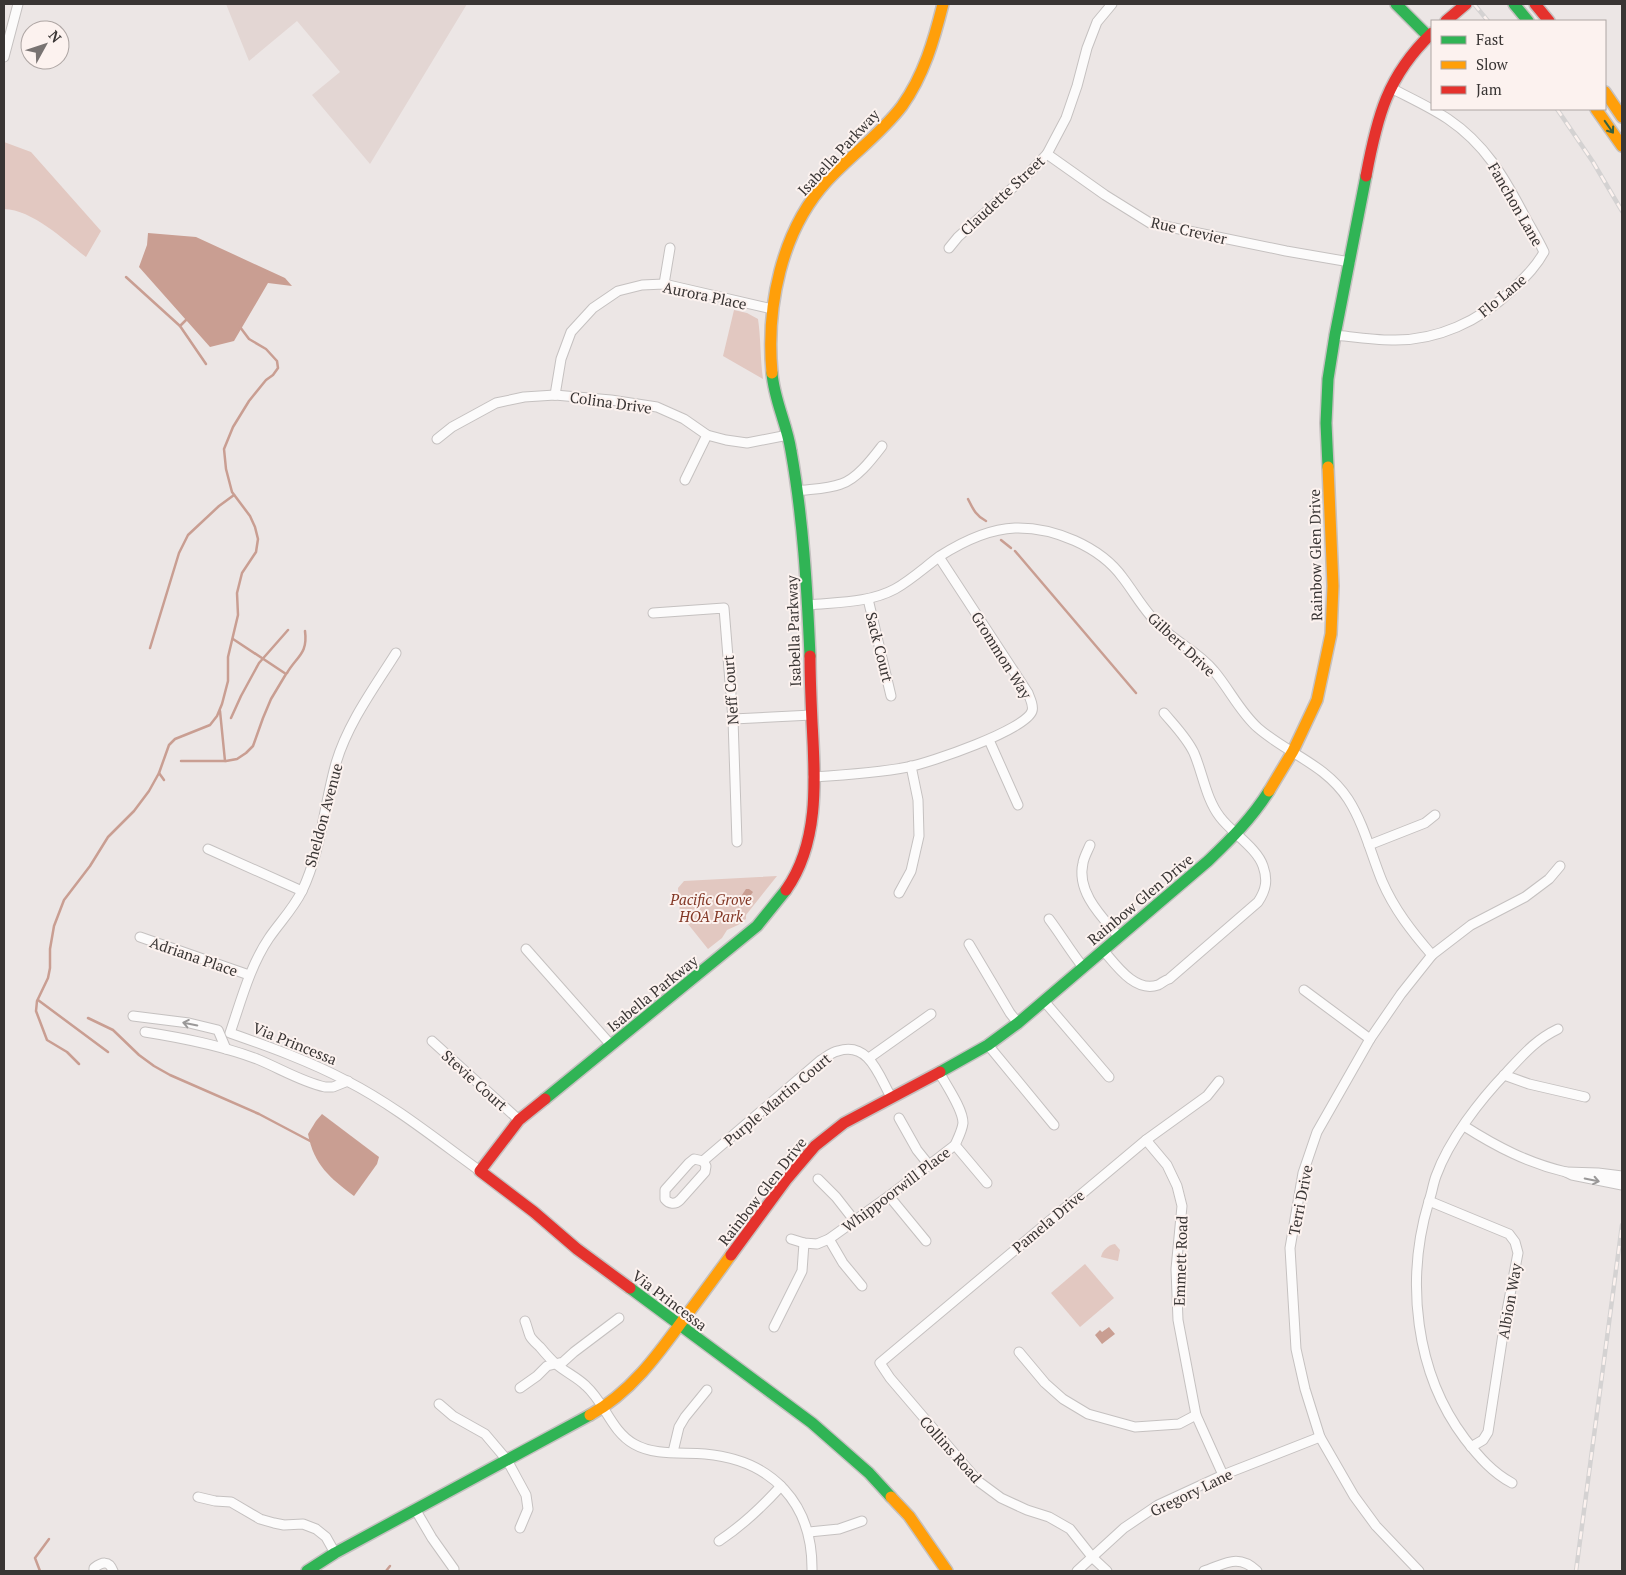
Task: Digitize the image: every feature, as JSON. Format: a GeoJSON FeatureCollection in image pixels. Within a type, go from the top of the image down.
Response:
{"type":"FeatureCollection","features":[{"type":"Feature","properties":{"kind":"street"},"geometry":{"type":"LineString","coordinates":[[4,57],[18,4]]}},
{"type":"Feature","properties":{"kind":"street","name":"Isabella Parkway"},"geometry":{"type":"LineString","coordinates":[[480,1171],[518,1120],[757,926],[775,907],[789,886],[802,860],[812,817],[813,777],[808,605],[803,530],[798,491],[788,435],[776,402],[771,371],[772,309],[787,250],[800,216],[819,190],[904,103],[919,77],[943,4]]}},
{"type":"Feature","properties":{"kind":"street","name":"Claudette Street"},"geometry":{"type":"LineString","coordinates":[[949,248],[958,237],[1030,172],[1046,154],[1066,118],[1087,48],[1098,22],[1112,4]]}},
{"type":"Feature","properties":{"kind":"street"},"geometry":{"type":"LineString","coordinates":[[1396,4],[1430,35]]}},
{"type":"Feature","properties":{"kind":"street"},"geometry":{"type":"LineString","coordinates":[[1447,20],[1466,4]]}},
{"type":"Feature","properties":{"kind":"street"},"geometry":{"type":"LineString","coordinates":[[1514,4],[1527,20]]}},
{"type":"Feature","properties":{"kind":"street"},"geometry":{"type":"LineString","coordinates":[[1536,4],[1548,20]]}},
{"type":"Feature","properties":{"kind":"street","name":"Rainbow Glen Drive"},"geometry":{"type":"LineString","coordinates":[[307,1571],[335,1553],[603,1408],[638,1378],[655,1359],[799,1163],[814,1146],[844,1123],[988,1045],[1018,1023],[1208,861],[1236,835],[1257,810],[1293,752],[1317,700],[1330,634],[1333,586],[1326,423],[1328,380],[1335,335],[1381,111],[1390,88],[1411,56],[1430,35]]}},
{"type":"Feature","properties":{"kind":"street","name":"Fanchon Lane"},"geometry":{"type":"LineString","coordinates":[[1390,88],[1431,108]]}},
{"type":"Feature","properties":{"kind":"street"},"geometry":{"type":"LineString","coordinates":[[1606,93],[1622,117]]}},
{"type":"Feature","properties":{"kind":"street","name":"Fanchon Lane"},"geometry":{"type":"LineString","coordinates":[[1434,110],[1468,135],[1485,152],[1505,179],[1544,252]]}},
{"type":"Feature","properties":{"kind":"street"},"geometry":{"type":"LineString","coordinates":[[1597,110],[1622,146]]}},
{"type":"Feature","properties":{"kind":"street","name":"Rue Crevier"},"geometry":{"type":"LineString","coordinates":[[1046,154],[1105,195],[1150,222],[1286,251],[1350,262]]}},
{"type":"Feature","properties":{"kind":"street"},"geometry":{"type":"LineString","coordinates":[[664,284],[670,248]]}},
{"type":"Feature","properties":{"kind":"street","name":"Flo Lane"},"geometry":{"type":"LineString","coordinates":[[1335,335],[1377,340],[1409,340],[1454,328],[1480,316],[1503,298],[1538,263],[1544,252]]}},
{"type":"Feature","properties":{"kind":"street","name":"Aurora Place"},"geometry":{"type":"LineString","coordinates":[[555,395],[560,359],[571,332],[593,308],[618,291],[642,285],[664,284],[772,309]]}},
{"type":"Feature","properties":{"kind":"street","name":"Colina Drive"},"geometry":{"type":"LineString","coordinates":[[437,439],[452,428],[496,403],[524,397],[555,395],[611,400],[657,407],[684,419],[708,434],[726,440],[747,443],[788,435]]}},
{"type":"Feature","properties":{"kind":"street"},"geometry":{"type":"LineString","coordinates":[[686,480],[708,434]]}},
{"type":"Feature","properties":{"kind":"street"},"geometry":{"type":"LineString","coordinates":[[798,491],[842,484],[859,472],[882,446]]}},
{"type":"Feature","properties":{"kind":"street","name":"Gilbert Drive"},"geometry":{"type":"LineString","coordinates":[[808,605],[868,599],[894,590],[961,543],[988,533],[1014,528],[1038,530],[1068,538],[1092,550],[1122,576],[1162,629],[1204,660],[1215,672],[1241,710],[1258,728],[1323,771],[1337,785],[1356,814],[1382,880],[1395,907],[1432,955]]}},
{"type":"Feature","properties":{"kind":"street","name":"Grommon Way"},"geometry":{"type":"LineString","coordinates":[[813,777],[868,773],[911,766],[990,740],[1029,717],[1032,703],[1028,693],[939,557]]}},
{"type":"Feature","properties":{"kind":"street","name":"Sack Court"},"geometry":{"type":"LineString","coordinates":[[868,599],[892,696]]}},
{"type":"Feature","properties":{"kind":"street","name":"Neff Court"},"geometry":{"type":"LineString","coordinates":[[653,613],[724,608],[733,719],[737,842]]}},
{"type":"Feature","properties":{"kind":"street","name":"Sheldon Avenue"},"geometry":{"type":"LineString","coordinates":[[230,1033],[249,975],[268,938],[289,913],[302,891],[317,848],[336,762],[352,724],[396,653]]}},
{"type":"Feature","properties":{"kind":"street"},"geometry":{"type":"LineString","coordinates":[[1103,950],[1134,981],[1147,986],[1157,985],[1169,979],[1258,902],[1265,891],[1266,878],[1262,864],[1218,815],[1194,752],[1164,713]]}},
{"type":"Feature","properties":{"kind":"street"},"geometry":{"type":"LineString","coordinates":[[733,719],[812,715]]}},
{"type":"Feature","properties":{"kind":"street"},"geometry":{"type":"LineString","coordinates":[[990,740],[1018,805]]}},
{"type":"Feature","properties":{"kind":"street"},"geometry":{"type":"LineString","coordinates":[[899,893],[911,871],[918,836],[918,800],[911,766]]}},
{"type":"Feature","properties":{"kind":"street"},"geometry":{"type":"LineString","coordinates":[[1369,845],[1424,823],[1435,815]]}},
{"type":"Feature","properties":{"kind":"street"},"geometry":{"type":"LineString","coordinates":[[1090,844],[1083,862],[1082,876],[1087,895],[1098,912],[1119,937]]}},
{"type":"Feature","properties":{"kind":"street"},"geometry":{"type":"LineString","coordinates":[[208,849],[302,891]]}},
{"type":"Feature","properties":{"kind":"street","name":"Terri Drive"},"geometry":{"type":"LineString","coordinates":[[1419,1571],[1371,1519],[1354,1496],[1320,1437],[1305,1389],[1296,1349],[1290,1248],[1303,1173],[1317,1132],[1370,1039],[1401,994],[1432,955],[1471,925],[1525,897],[1549,879],[1560,866]]}},
{"type":"Feature","properties":{"kind":"street"},"geometry":{"type":"LineString","coordinates":[[1048,919],[1070,951],[1084,967]]}},
{"type":"Feature","properties":{"kind":"street","name":"Adriana Place"},"geometry":{"type":"LineString","coordinates":[[140,937],[249,975]]}},
{"type":"Feature","properties":{"kind":"street"},"geometry":{"type":"LineString","coordinates":[[969,944],[1010,1013],[1018,1023]]}},
{"type":"Feature","properties":{"kind":"street"},"geometry":{"type":"LineString","coordinates":[[526,949],[611,1045]]}},
{"type":"Feature","properties":{"kind":"street"},"geometry":{"type":"LineString","coordinates":[[1304,990],[1370,1039]]}},
{"type":"Feature","properties":{"kind":"street"},"geometry":{"type":"LineString","coordinates":[[1044,1001],[1109,1077]]}},
{"type":"Feature","properties":{"kind":"street"},"geometry":{"type":"LineString","coordinates":[[891,1097],[870,1058],[909,1028],[931,1014]]}},
{"type":"Feature","properties":{"kind":"street"},"geometry":{"type":"LineString","coordinates":[[133,1016],[218,1030],[226,1048]]}},
{"type":"Feature","properties":{"kind":"street"},"geometry":{"type":"LineString","coordinates":[[1512,1483],[1487,1465],[1471,1447],[1453,1424],[1437,1393],[1426,1359],[1420,1326],[1416,1291],[1419,1244],[1436,1175],[1464,1126],[1488,1092],[1504,1075],[1544,1036],[1558,1029]]}},
{"type":"Feature","properties":{"kind":"street","name":"Via Princessa"},"geometry":{"type":"LineString","coordinates":[[145,1032],[182,1037],[226,1048],[318,1086],[333,1087],[348,1081]]}},
{"type":"Feature","properties":{"kind":"street","name":"Via Princessa"},"geometry":{"type":"LineString","coordinates":[[230,1033],[292,1055],[348,1081],[417,1125],[480,1171],[534,1212],[577,1249],[812,1423],[869,1473],[909,1516],[947,1571]]}},
{"type":"Feature","properties":{"kind":"street","name":"Stevie Court"},"geometry":{"type":"LineString","coordinates":[[432,1040],[518,1120]]}},
{"type":"Feature","properties":{"kind":"street"},"geometry":{"type":"LineString","coordinates":[[988,1045],[1054,1125]]}},
{"type":"Feature","properties":{"kind":"street","name":"Purple Martin Court"},"geometry":{"type":"LineString","coordinates":[[703,1161],[821,1060],[836,1051],[848,1048],[861,1052],[870,1058]]}},
{"type":"Feature","properties":{"kind":"street","name":"Whippoorwill Place"},"geometry":{"type":"LineString","coordinates":[[804,1244],[817,1244],[829,1239],[955,1145],[963,1121],[961,1112],[939,1072]]}},
{"type":"Feature","properties":{"kind":"street"},"geometry":{"type":"LineString","coordinates":[[1504,1075],[1529,1084],[1585,1097]]}},
{"type":"Feature","properties":{"kind":"street","name":"Pamela Drive"},"geometry":{"type":"LineString","coordinates":[[880,1363],[1146,1140],[1207,1096],[1218,1082]]}},
{"type":"Feature","properties":{"kind":"street"},"geometry":{"type":"LineString","coordinates":[[898,1118],[917,1150],[930,1165]]}},
{"type":"Feature","properties":{"kind":"street"},"geometry":{"type":"LineString","coordinates":[[1464,1126],[1491,1144],[1542,1166],[1566,1172],[1598,1172],[1622,1176]]}},
{"type":"Feature","properties":{"kind":"street","name":"Emmett Road"},"geometry":{"type":"LineString","coordinates":[[1146,1140],[1167,1166],[1177,1186],[1182,1206],[1176,1269],[1178,1320],[1196,1414],[1224,1475]]}},
{"type":"Feature","properties":{"kind":"street"},"geometry":{"type":"LineString","coordinates":[[955,1145],[987,1183]]}},
{"type":"Feature","properties":{"kind":"street","name":"Purple Martin Court"},"geometry":{"type":"LineString","coordinates":[[697,1159],[703,1161],[706,1166],[705,1172],[680,1200],[675,1203],[667,1201],[664,1193],[666,1188],[692,1161],[697,1159]]}},
{"type":"Feature","properties":{"kind":"street"},"geometry":{"type":"LineString","coordinates":[[1566,1172],[1572,1176],[1622,1185]]}},
{"type":"Feature","properties":{"kind":"street"},"geometry":{"type":"LineString","coordinates":[[818,1179],[836,1197],[854,1220]]}},
{"type":"Feature","properties":{"kind":"street"},"geometry":{"type":"LineString","coordinates":[[889,1196],[926,1241]]}},
{"type":"Feature","properties":{"kind":"street","name":"Albion Way"},"geometry":{"type":"LineString","coordinates":[[1429,1201],[1509,1234],[1515,1242],[1518,1253],[1505,1321],[1488,1432],[1483,1440],[1471,1447]]}},
{"type":"Feature","properties":{"kind":"street"},"geometry":{"type":"LineString","coordinates":[[774,1327],[802,1270],[804,1244],[791,1238]]}},
{"type":"Feature","properties":{"kind":"street"},"geometry":{"type":"LineString","coordinates":[[829,1239],[843,1263],[862,1286]]}},
{"type":"Feature","properties":{"kind":"street"},"geometry":{"type":"LineString","coordinates":[[520,1388],[548,1366],[563,1362],[619,1318]]}},
{"type":"Feature","properties":{"kind":"street"},"geometry":{"type":"LineString","coordinates":[[525,1321],[530,1337],[556,1364],[587,1386],[617,1428],[634,1444],[647,1449],[725,1456],[756,1468],[781,1486],[798,1507],[809,1532],[812,1571]]}},
{"type":"Feature","properties":{"kind":"street"},"geometry":{"type":"LineString","coordinates":[[1019,1352],[1044,1383],[1069,1403],[1088,1414],[1135,1427],[1179,1424],[1196,1414]]}},
{"type":"Feature","properties":{"kind":"street","name":"Collins Road"},"geometry":{"type":"LineString","coordinates":[[880,1363],[890,1378],[978,1481],[1001,1498],[1027,1510],[1049,1517],[1070,1529],[1093,1558],[1107,1571]]}},
{"type":"Feature","properties":{"kind":"street"},"geometry":{"type":"LineString","coordinates":[[673,1452],[679,1427],[708,1390]]}},
{"type":"Feature","properties":{"kind":"street"},"geometry":{"type":"LineString","coordinates":[[439,1404],[453,1416],[485,1434],[507,1460],[526,1495],[528,1509],[520,1528]]}},
{"type":"Feature","properties":{"kind":"street","name":"Gregory Lane"},"geometry":{"type":"LineString","coordinates":[[1077,1571],[1124,1528],[1158,1505],[1224,1475],[1320,1437]]}},
{"type":"Feature","properties":{"kind":"street"},"geometry":{"type":"LineString","coordinates":[[719,1541],[739,1528],[755,1514],[781,1486]]}},
{"type":"Feature","properties":{"kind":"street"},"geometry":{"type":"LineString","coordinates":[[198,1497],[231,1502],[267,1521],[284,1525],[303,1524],[316,1529],[326,1537],[335,1553]]}},
{"type":"Feature","properties":{"kind":"street"},"geometry":{"type":"LineString","coordinates":[[415,1509],[432,1538],[454,1569]]}},
{"type":"Feature","properties":{"kind":"street"},"geometry":{"type":"LineString","coordinates":[[809,1532],[839,1529],[862,1521]]}},
{"type":"Feature","properties":{"kind":"street"},"geometry":{"type":"LineString","coordinates":[[1204,1571],[1233,1561],[1243,1561],[1257,1571]]}},
{"type":"Feature","properties":{"kind":"street"},"geometry":{"type":"LineString","coordinates":[[94,1571],[94,1568],[99,1564],[106,1562],[110,1564],[113,1571]]}},
{"type":"Feature","properties":{"kind":"shaded area"},"geometry":{"type":"Polygon","coordinates":[[[226,4],[467,4],[370,164],[312,95],[340,72],[297,21],[249,61],[226,4]]]}},
{"type":"Feature","properties":{"kind":"shaded area"},"geometry":{"type":"Polygon","coordinates":[[[148,233],[196,237],[285,278],[292,286],[268,283],[234,341],[210,347],[139,267],[147,245],[148,233]]]}},
{"type":"Feature","properties":{"kind":"shaded area"},"geometry":{"type":"Polygon","coordinates":[[[746,889],[753,892],[744,904],[740,901],[740,898],[746,889]]]}},
{"type":"Feature","properties":{"kind":"shaded area"},"geometry":{"type":"Polygon","coordinates":[[[322,1114],[379,1157],[377,1164],[354,1196],[330,1177],[314,1154],[308,1134],[322,1114]]]}},
{"type":"Feature","properties":{"kind":"shaded area"},"geometry":{"type":"Polygon","coordinates":[[[1109,1327],[1115,1334],[1102,1344],[1095,1335],[1100,1330],[1102,1332],[1109,1327]]]}},
{"type":"Feature","properties":{"kind":"green space"},"geometry":{"type":"Polygon","coordinates":[[[4,142],[31,152],[101,231],[86,257],[37,220],[15,211],[4,209],[4,142]]]}},
{"type":"Feature","properties":{"kind":"green space"},"geometry":{"type":"Polygon","coordinates":[[[734,310],[747,313],[758,319],[763,379],[723,356],[734,310]]]}},
{"type":"Feature","properties":{"kind":"green space","name":"Pacific Grove HOA Park"},"geometry":{"type":"Polygon","coordinates":[[[777,876],[746,915],[746,919],[727,930],[722,938],[708,949],[680,914],[678,888],[684,881],[777,876]]]}},
{"type":"Feature","properties":{"kind":"green space"},"geometry":{"type":"Polygon","coordinates":[[[1115,1244],[1120,1250],[1118,1261],[1101,1257],[1106,1249],[1115,1244]]]}},
{"type":"Feature","properties":{"kind":"green space"},"geometry":{"type":"Polygon","coordinates":[[[1085,1264],[1114,1298],[1080,1327],[1051,1293],[1085,1264]]]}},
{"type":"Feature","properties":{"kind":"waterway"},"geometry":{"type":"LineString","coordinates":[[126,277],[180,326]]}},
{"type":"Feature","properties":{"kind":"waterway"},"geometry":{"type":"LineString","coordinates":[[187,319],[180,326],[206,364]]}},
{"type":"Feature","properties":{"kind":"waterway"},"geometry":{"type":"LineString","coordinates":[[79,1064],[67,1052],[47,1040],[36,1011],[37,1001],[48,978],[54,926],[64,900],[90,866],[108,837],[134,811],[149,791],[159,773],[169,745],[175,739],[210,725],[217,716],[228,681],[228,657],[238,615],[237,593],[242,573],[256,552],[258,539],[250,516],[232,492],[226,469],[224,449],[233,427],[249,401],[278,368],[277,361],[266,349],[249,339],[240,327]]}},
{"type":"Feature","properties":{"kind":"waterway"},"geometry":{"type":"LineString","coordinates":[[150,648],[179,553],[188,535],[219,506],[234,495]]}},
{"type":"Feature","properties":{"kind":"waterway"},"geometry":{"type":"LineString","coordinates":[[968,499],[977,514],[986,521]]}},
{"type":"Feature","properties":{"kind":"waterway"},"geometry":{"type":"LineString","coordinates":[[1001,540],[1011,548]]}},
{"type":"Feature","properties":{"kind":"waterway"},"geometry":{"type":"LineString","coordinates":[[1015,551],[1136,693]]}},
{"type":"Feature","properties":{"kind":"waterway"},"geometry":{"type":"LineString","coordinates":[[231,718],[259,663],[288,630]]}},
{"type":"Feature","properties":{"kind":"waterway"},"geometry":{"type":"LineString","coordinates":[[287,673],[303,650],[305,631]]}},
{"type":"Feature","properties":{"kind":"waterway"},"geometry":{"type":"LineString","coordinates":[[181,761],[226,761],[237,759],[246,753],[253,746],[271,699],[286,674],[233,639]]}},
{"type":"Feature","properties":{"kind":"waterway"},"geometry":{"type":"LineString","coordinates":[[220,711],[225,761]]}},
{"type":"Feature","properties":{"kind":"waterway"},"geometry":{"type":"LineString","coordinates":[[159,773],[164,780]]}},
{"type":"Feature","properties":{"kind":"waterway"},"geometry":{"type":"LineString","coordinates":[[38,1000],[108,1052]]}},
{"type":"Feature","properties":{"kind":"waterway"},"geometry":{"type":"LineString","coordinates":[[88,1018],[113,1030],[139,1055],[170,1075],[259,1114],[312,1142]]}},
{"type":"Feature","properties":{"kind":"waterway"},"geometry":{"type":"LineString","coordinates":[[40,1571],[35,1558],[49,1539]]}},
{"type":"Feature","properties":{"kind":"waterway"},"geometry":{"type":"LineString","coordinates":[[386,1571],[390,1566]]}},
{"type":"Feature","properties":{"kind":"railway"},"geometry":{"type":"LineString","coordinates":[[1474,4],[1487,20]]}},
{"type":"Feature","properties":{"kind":"railway"},"geometry":{"type":"LineString","coordinates":[[1558,110],[1593,162],[1622,211]]}},
{"type":"Feature","properties":{"kind":"railway"},"geometry":{"type":"LineString","coordinates":[[1576,1571],[1622,1225]]}},
{"type":"Feature","properties":{"kind":"traffic: fast"},"geometry":{"type":"LineString","coordinates":[[1396,4],[1428,36]]}},
{"type":"Feature","properties":{"kind":"traffic: fast"},"geometry":{"type":"LineString","coordinates":[[1514,4],[1527,20]]}},
{"type":"Feature","properties":{"kind":"traffic: fast"},"geometry":{"type":"LineString","coordinates":[[1328,467],[1326,423],[1328,379],[1366,176]]}},
{"type":"Feature","properties":{"kind":"traffic: fast"},"geometry":{"type":"LineString","coordinates":[[772,373],[775,393],[789,441],[799,502],[806,578],[810,656]]}},
{"type":"Feature","properties":{"kind":"traffic: fast"},"geometry":{"type":"LineString","coordinates":[[940,1072],[988,1045],[1018,1023],[1208,861],[1241,828],[1269,791]]}},
{"type":"Feature","properties":{"kind":"traffic: fast"},"geometry":{"type":"LineString","coordinates":[[545,1099],[757,926],[786,890]]}},
{"type":"Feature","properties":{"kind":"traffic: fast"},"geometry":{"type":"LineString","coordinates":[[630,1288],[812,1423],[869,1473],[891,1497]]}},
{"type":"Feature","properties":{"kind":"traffic: fast"},"geometry":{"type":"LineString","coordinates":[[307,1571],[335,1553],[590,1415]]}},
{"type":"Feature","properties":{"kind":"traffic: slow"},"geometry":{"type":"LineString","coordinates":[[772,373],[772,322],[775,296],[780,271],[798,223],[811,201],[827,181],[885,126],[910,94],[932,44],[943,4]]}},
{"type":"Feature","properties":{"kind":"traffic: slow"},"geometry":{"type":"LineString","coordinates":[[1606,93],[1622,117]]}},
{"type":"Feature","properties":{"kind":"traffic: slow"},"geometry":{"type":"LineString","coordinates":[[1597,110],[1622,146]]}},
{"type":"Feature","properties":{"kind":"traffic: slow"},"geometry":{"type":"LineString","coordinates":[[1269,791],[1293,751],[1317,700],[1331,634],[1333,586],[1328,467]]}},
{"type":"Feature","properties":{"kind":"traffic: slow"},"geometry":{"type":"LineString","coordinates":[[590,1415],[618,1396],[642,1373],[731,1255]]}},
{"type":"Feature","properties":{"kind":"traffic: slow"},"geometry":{"type":"LineString","coordinates":[[891,1497],[909,1516],[947,1571]]}},
{"type":"Feature","properties":{"kind":"traffic: jam"},"geometry":{"type":"LineString","coordinates":[[1447,20],[1466,4]]}},
{"type":"Feature","properties":{"kind":"traffic: jam"},"geometry":{"type":"LineString","coordinates":[[1535,4],[1548,20]]}},
{"type":"Feature","properties":{"kind":"traffic: jam"},"geometry":{"type":"LineString","coordinates":[[1366,176],[1386,98],[1404,65],[1431,34]]}},
{"type":"Feature","properties":{"kind":"traffic: jam"},"geometry":{"type":"LineString","coordinates":[[786,890],[797,871],[805,851],[813,809],[814,765],[810,656]]}},
{"type":"Feature","properties":{"kind":"traffic: jam"},"geometry":{"type":"LineString","coordinates":[[731,1255],[786,1180],[815,1146],[844,1123],[940,1072]]}},
{"type":"Feature","properties":{"kind":"traffic: jam"},"geometry":{"type":"LineString","coordinates":[[545,1099],[519,1120],[480,1171],[534,1212],[577,1249],[630,1288]]}}]}
